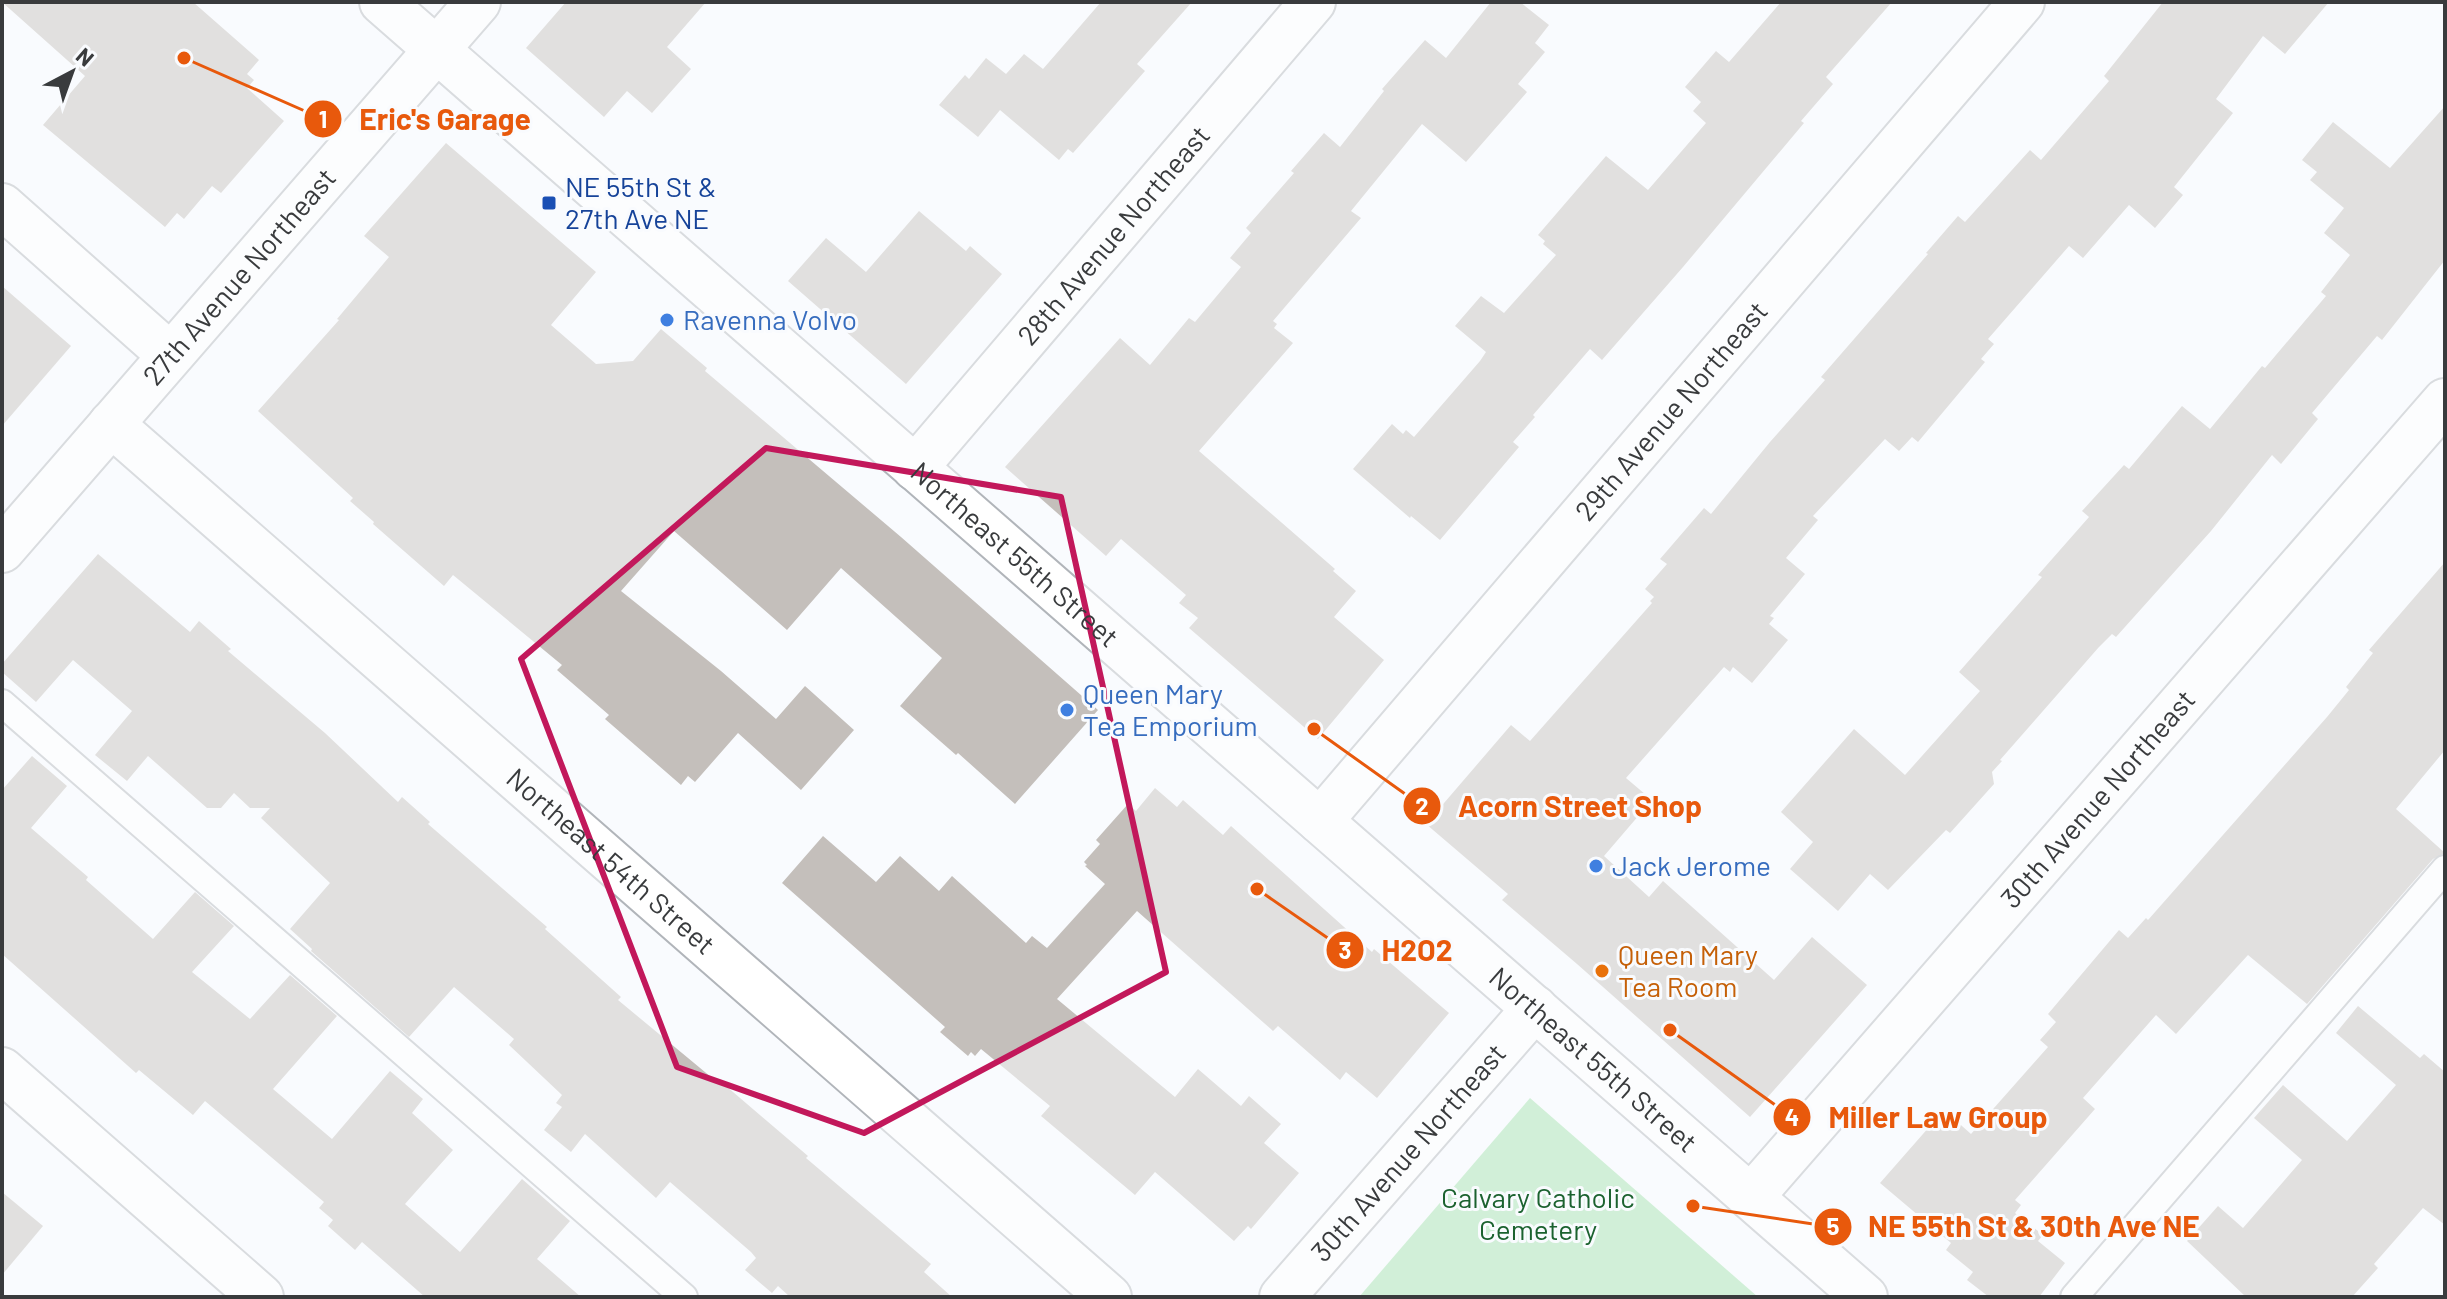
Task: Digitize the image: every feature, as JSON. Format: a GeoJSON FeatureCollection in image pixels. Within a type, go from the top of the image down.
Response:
{"type":"FeatureCollection","features":[{"type":"Feature","properties":{"kind":"street","name":"Northeast 55th Street"},"geometry":{"type":"LineString","coordinates":[[382,2],[1865,1297]]}},
{"type":"Feature","properties":{"kind":"street","name":"27th Avenue Northeast"},"geometry":{"type":"LineString","coordinates":[[2,550],[478,2]]}},
{"type":"Feature","properties":{"kind":"street","name":"28th Avenue Northeast"},"geometry":{"type":"LineString","coordinates":[[915,468],[1313,2]]}},
{"type":"Feature","properties":{"kind":"street","name":"29th Avenue Northeast"},"geometry":{"type":"LineString","coordinates":[[1320,821],[2022,2]]}},
{"type":"Feature","properties":{"kind":"street"},"geometry":{"type":"LineString","coordinates":[[2,206],[170,355]]}},
{"type":"Feature","properties":{"kind":"street","name":"30th Avenue Northeast"},"geometry":{"type":"LineString","coordinates":[[1751,1197],[2445,401]]}},
{"type":"Feature","properties":{"kind":"street","name":"Northeast 54th Street"},"geometry":{"type":"LineString","coordinates":[[111,424],[1109,1297]]}},
{"type":"Feature","properties":{"kind":"street","name":"30th Avenue Northeast"},"geometry":{"type":"LineString","coordinates":[[1282,1297],[1535,1008]]}},
{"type":"Feature","properties":{"kind":"street"},"geometry":{"type":"LineString","coordinates":[[2,1070],[261,1297]]}},
{"type":"Feature","properties":{"kind":"lane"},"geometry":{"type":"LineString","coordinates":[[2,703],[684,1297]]}},
{"type":"Feature","properties":{"kind":"lane"},"geometry":{"type":"LineString","coordinates":[[2074,1297],[2445,869]]}},
{"type":"Feature","properties":{"kind":"highlighted area"},"geometry":{"type":"Polygon","coordinates":[[[766,448],[1061,497],[1166,972],[864,1133],[677,1067],[521,659],[766,448]]]}},
{"type":"Feature","properties":{"kind":"green space","name":"Calvary Catholic Cemetery"},"geometry":{"type":"Polygon","coordinates":[[[1530,1098],[1758,1297],[1359,1297],[1530,1098]]]}},
{"type":"Feature","properties":{"kind":"building"},"geometry":{"type":"Polygon","coordinates":[[[2,2],[193,2],[259,60],[247,74],[254,80],[247,88],[284,121],[221,193],[212,186],[184,219],[177,213],[165,227],[43,125],[85,76],[2,2]]]}},
{"type":"Feature","properties":{"kind":"building"},"geometry":{"type":"Polygon","coordinates":[[[566,2],[706,2],[667,47],[691,69],[652,113],[627,91],[604,117],[526,48],[566,2]]]}},
{"type":"Feature","properties":{"kind":"building"},"geometry":{"type":"Polygon","coordinates":[[[1101,2],[1192,2],[1137,64],[1145,71],[1073,153],[1068,149],[1059,160],[1000,110],[978,137],[939,105],[965,75],[969,79],[986,58],[1006,74],[1024,54],[1043,69],[1101,2]]]}},
{"type":"Feature","properties":{"kind":"building"},"geometry":{"type":"Polygon","coordinates":[[[1491,2],[1520,2],[1549,25],[1535,43],[1545,52],[1518,84],[1527,92],[1466,162],[1422,124],[1351,211],[1361,218],[1273,321],[1277,324],[1274,328],[1293,343],[1199,451],[1335,569],[1333,571],[1356,591],[1334,617],[1384,660],[1318,739],[1189,628],[1198,618],[1179,603],[1186,595],[1121,539],[1106,556],[1005,467],[1120,338],[1150,365],[1189,318],[1195,322],[1241,267],[1230,258],[1251,233],[1246,228],[1324,133],[1340,147],[1384,91],[1382,89],[1425,40],[1446,58],[1491,2]]]}},
{"type":"Feature","properties":{"kind":"building"},"geometry":{"type":"Polygon","coordinates":[[[1781,2],[1892,2],[1826,77],[1833,84],[1801,121],[1804,123],[1602,360],[1590,349],[1513,442],[1519,447],[1440,540],[1353,469],[1392,424],[1403,434],[1406,430],[1414,437],[1480,361],[1486,352],[1455,326],[1481,296],[1504,313],[1556,255],[1538,235],[1606,156],[1648,190],[1706,123],[1693,111],[1701,102],[1685,87],[1716,51],[1729,62],[1781,2]]]}},
{"type":"Feature","properties":{"kind":"building"},"geometry":{"type":"Polygon","coordinates":[[[2163,2],[2329,2],[2285,54],[2263,36],[2216,99],[2233,113],[2174,187],[2183,195],[2155,228],[2129,205],[2083,258],[2069,246],[1988,339],[1994,344],[1981,359],[1985,362],[1918,442],[1912,437],[1899,451],[1885,439],[1813,516],[1818,520],[1786,558],[1805,574],[1770,616],[1774,618],[1769,624],[1788,640],[1752,683],[1733,667],[1730,672],[1724,667],[1626,778],[1652,800],[1604,856],[1649,897],[1663,881],[1774,980],[1812,937],[1867,985],[1750,1117],[1502,900],[1508,894],[1426,824],[1511,725],[1530,741],[1652,603],[1650,601],[1654,597],[1645,589],[1667,564],[1660,559],[1704,508],[1711,514],[1825,380],[1821,377],[1958,216],[1965,222],[2030,150],[2041,160],[2109,81],[2104,76],[2163,2]]]}},
{"type":"Feature","properties":{"kind":"building"},"geometry":{"type":"Polygon","coordinates":[[[2445,106],[2445,260],[2382,340],[2377,336],[2312,413],[2318,419],[2281,464],[2272,455],[2211,531],[2116,637],[2112,634],[2099,647],[2000,760],[1992,772],[1994,784],[1950,833],[1946,830],[1888,890],[1870,874],[1838,911],[1790,869],[1813,842],[1781,812],[1854,729],[1905,775],[1980,691],[1959,672],[2042,577],[2038,575],[2089,517],[2082,511],[2124,465],[2129,469],[2182,406],[2210,429],[2326,296],[2321,292],[2350,255],[2324,233],[2344,208],[2310,180],[2317,172],[2302,160],[2333,122],[2390,168],[2445,106]]]}},
{"type":"Feature","properties":{"kind":"building"},"geometry":{"type":"Polygon","coordinates":[[[446,143],[596,272],[551,325],[596,364],[633,361],[661,329],[707,368],[705,371],[1098,710],[1015,804],[900,706],[942,658],[841,568],[787,630],[674,531],[621,591],[776,719],[805,686],[854,730],[801,790],[738,733],[695,782],[688,776],[681,785],[605,719],[609,715],[557,670],[562,665],[453,575],[444,586],[373,524],[350,501],[353,498],[258,411],[339,320],[389,257],[364,236],[446,143]]]}},
{"type":"Feature","properties":{"kind":"building"},"geometry":{"type":"Polygon","coordinates":[[[919,211],[966,251],[970,246],[1002,274],[906,384],[788,281],[826,238],[866,272],[919,211]]]}},
{"type":"Feature","properties":{"kind":"building"},"geometry":{"type":"Polygon","coordinates":[[[2,286],[71,346],[2,426],[2,286]]]}},
{"type":"Feature","properties":{"kind":"building"},"geometry":{"type":"Polygon","coordinates":[[[98,554],[190,632],[199,621],[231,649],[228,651],[325,733],[398,802],[402,797],[430,822],[428,824],[547,927],[545,929],[621,997],[618,1000],[717,1082],[719,1080],[931,1264],[924,1272],[952,1297],[790,1297],[778,1286],[772,1293],[745,1270],[756,1258],[751,1252],[670,1182],[656,1198],[585,1134],[571,1152],[544,1130],[562,1107],[556,1103],[562,1095],[509,1045],[514,1039],[454,987],[409,1037],[290,929],[330,883],[261,818],[270,808],[250,808],[234,793],[221,808],[207,808],[148,756],[127,781],[95,755],[132,711],[73,660],[36,702],[2,672],[2,664],[98,554]]]}},
{"type":"Feature","properties":{"kind":"building"},"geometry":{"type":"Polygon","coordinates":[[[2445,562],[2445,750],[2396,809],[2445,853],[2433,859],[2307,1004],[2248,955],[2176,1034],[2156,1015],[2083,1098],[2095,1109],[2015,1200],[2021,1205],[2015,1213],[2043,1235],[2038,1241],[2065,1263],[2039,1297],[1989,1297],[1967,1280],[1973,1272],[1946,1250],[1951,1243],[1880,1183],[1944,1110],[1971,1134],[2048,1047],[2040,1040],[2056,1022],[2048,1014],[2119,930],[2128,938],[2146,918],[2148,920],[2327,717],[2373,653],[2369,650],[2445,562]]]}},
{"type":"Feature","properties":{"kind":"building"},"geometry":{"type":"Polygon","coordinates":[[[32,756],[67,786],[31,828],[153,939],[195,892],[234,926],[192,972],[250,1019],[290,975],[337,1016],[273,1089],[332,1139],[390,1071],[423,1099],[412,1113],[453,1150],[405,1204],[460,1252],[522,1179],[570,1221],[537,1259],[581,1297],[425,1297],[362,1242],[355,1250],[328,1226],[333,1220],[319,1208],[324,1202],[205,1101],[193,1115],[139,1070],[136,1073],[2,954],[2,790],[32,756]]]}},
{"type":"Feature","properties":{"kind":"building"},"geometry":{"type":"Polygon","coordinates":[[[1155,788],[1177,807],[1183,800],[1223,835],[1231,826],[1372,952],[1374,949],[1449,1013],[1377,1098],[1346,1072],[1340,1080],[1278,1026],[1273,1031],[1137,911],[1057,999],[1175,1097],[1198,1069],[1241,1106],[1249,1096],[1281,1124],[1264,1143],[1299,1173],[1251,1229],[1248,1226],[1234,1241],[1155,1172],[1135,1195],[1041,1116],[1050,1106],[981,1049],[975,1056],[971,1052],[968,1056],[940,1032],[945,1027],[782,883],[823,836],[876,882],[900,856],[939,891],[952,876],[1026,943],[1032,936],[1047,948],[1105,884],[1084,862],[1100,844],[1096,840],[1128,804],[1136,811],[1155,788]]]}},
{"type":"Feature","properties":{"kind":"building"},"geometry":{"type":"Polygon","coordinates":[[[2358,1006],[2420,1058],[2424,1054],[2445,1072],[2445,1225],[2423,1208],[2374,1264],[2378,1268],[2352,1297],[2246,1297],[2187,1241],[2218,1206],[2243,1228],[2302,1160],[2254,1118],[2283,1085],[2347,1141],[2396,1085],[2336,1033],[2358,1006]]]}},
{"type":"Feature","properties":{"kind":"building"},"geometry":{"type":"Polygon","coordinates":[[[2,1192],[43,1226],[2,1275],[2,1192]]]}},
{"type":"Feature","properties":{"kind":"place","name":"Eric's Garage"},"geometry":{"type":"Point","coordinates":[184,58]}},
{"type":"Feature","properties":{"kind":"place","name":"NE 55th St & 27th Ave NE"},"geometry":{"type":"Point","coordinates":[549,203]}},
{"type":"Feature","properties":{"kind":"place","name":"Ravenna Volvo"},"geometry":{"type":"Point","coordinates":[667,320]}},
{"type":"Feature","properties":{"kind":"place","name":"Queen Mary Tea Emporium"},"geometry":{"type":"Point","coordinates":[1067,710]}},
{"type":"Feature","properties":{"kind":"place","name":"Acorn Street Shop"},"geometry":{"type":"Point","coordinates":[1314,729]}},
{"type":"Feature","properties":{"kind":"place","name":"Jack Jerome"},"geometry":{"type":"Point","coordinates":[1596,866]}},
{"type":"Feature","properties":{"kind":"place","name":"H2O2"},"geometry":{"type":"Point","coordinates":[1257,889]}},
{"type":"Feature","properties":{"kind":"place","name":"Queen Mary Tea Room"},"geometry":{"type":"Point","coordinates":[1602,971]}},
{"type":"Feature","properties":{"kind":"place","name":"Miller Law Group"},"geometry":{"type":"Point","coordinates":[1670,1030]}},
{"type":"Feature","properties":{"kind":"place","name":"NE 55th St & 30th Ave NE"},"geometry":{"type":"Point","coordinates":[1693,1206]}}]}
